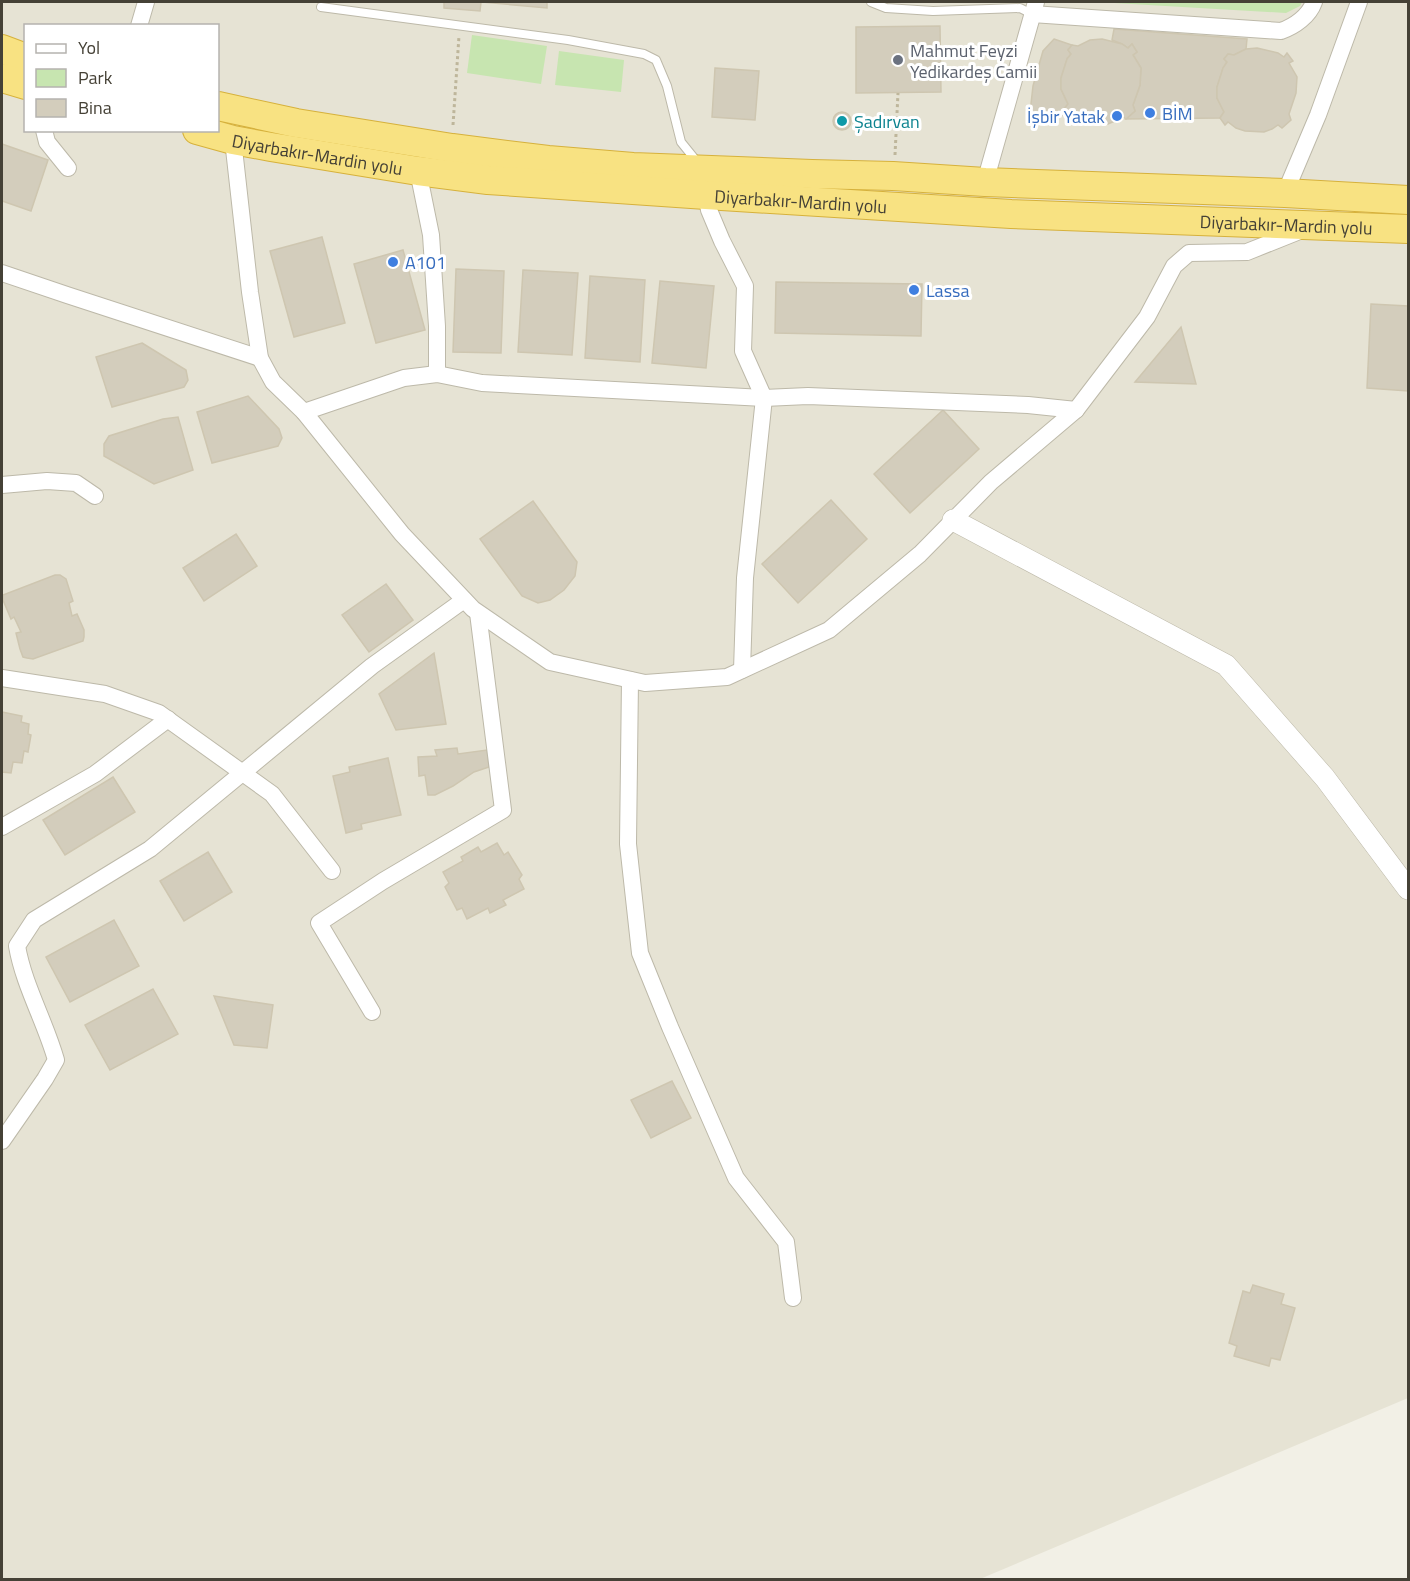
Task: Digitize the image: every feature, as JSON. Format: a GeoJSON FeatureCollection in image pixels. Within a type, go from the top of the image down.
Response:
{"type":"FeatureCollection","features":[{"type":"Feature","properties":{"kind":"highway"},"geometry":{"type":"LineString","coordinates":[[2,49],[24,56]]}},
{"type":"Feature","properties":{"kind":"highway"},"geometry":{"type":"LineString","coordinates":[[2,78],[24,84]]}},
{"type":"Feature","properties":{"kind":"highway","name":"Diyarbakır-Mardin yolu"},"geometry":{"type":"LineString","coordinates":[[219,106],[296,123],[460,149],[633,168],[705,183],[1011,214],[1408,229]]}},
{"type":"Feature","properties":{"kind":"highway","name":"Diyarbakır-Mardin yolu"},"geometry":{"type":"LineString","coordinates":[[204,132],[233,140],[418,171],[488,180],[705,183],[893,176],[1408,200]]}},
{"type":"Feature","properties":{"kind":"street"},"geometry":{"type":"LineString","coordinates":[[140,24],[146,2]]}},
{"type":"Feature","properties":{"kind":"street"},"geometry":{"type":"LineString","coordinates":[[985,182],[1034,8],[1281,32],[1295,26],[1312,8],[1314,2]]}},
{"type":"Feature","properties":{"kind":"street"},"geometry":{"type":"LineString","coordinates":[[1286,194],[1318,115],[1359,2]]}},
{"type":"Feature","properties":{"kind":"street"},"geometry":{"type":"LineString","coordinates":[[44,132],[47,142],[68,168]]}},
{"type":"Feature","properties":{"kind":"street"},"geometry":{"type":"LineString","coordinates":[[233,140],[250,292],[260,358],[273,382],[304,412],[402,534],[478,613],[550,662],[645,683],[727,677],[829,630],[920,554],[991,482],[1077,410],[1147,317],[1174,266],[1189,253],[1247,252],[1315,225]]}},
{"type":"Feature","properties":{"kind":"street"},"geometry":{"type":"LineString","coordinates":[[418,171],[431,235],[437,326],[437,374]]}},
{"type":"Feature","properties":{"kind":"street"},"geometry":{"type":"LineString","coordinates":[[705,183],[709,210],[745,286],[743,351],[764,398],[745,578],[742,670]]}},
{"type":"Feature","properties":{"kind":"street"},"geometry":{"type":"LineString","coordinates":[[2,273],[260,358]]}},
{"type":"Feature","properties":{"kind":"street"},"geometry":{"type":"LineString","coordinates":[[304,412],[404,378],[437,374],[482,383],[764,398],[808,396],[1028,405],[1077,410]]}},
{"type":"Feature","properties":{"kind":"street"},"geometry":{"type":"LineString","coordinates":[[2,485],[47,481],[76,483],[95,496]]}},
{"type":"Feature","properties":{"kind":"street"},"geometry":{"type":"LineString","coordinates":[[953,520],[1226,665],[1325,778],[1408,889]]}},
{"type":"Feature","properties":{"kind":"street"},"geometry":{"type":"LineString","coordinates":[[2,1141],[56,1060],[49,1035],[21,968],[17,946],[34,920],[150,849],[372,666],[464,600]]}},
{"type":"Feature","properties":{"kind":"street"},"geometry":{"type":"LineString","coordinates":[[372,1012],[318,923],[383,881],[503,810],[478,613]]}},
{"type":"Feature","properties":{"kind":"street"},"geometry":{"type":"LineString","coordinates":[[2,678],[105,694],[159,713],[272,794],[332,871]]}},
{"type":"Feature","properties":{"kind":"street"},"geometry":{"type":"LineString","coordinates":[[630,680],[628,844],[640,953],[736,1178],[786,1242],[793,1298]]}},
{"type":"Feature","properties":{"kind":"street"},"geometry":{"type":"LineString","coordinates":[[2,826],[95,774],[168,719]]}},
{"type":"Feature","properties":{"kind":"lane"},"geometry":{"type":"LineString","coordinates":[[871,2],[886,8],[933,11],[993,5],[1034,8]]}},
{"type":"Feature","properties":{"kind":"lane"},"geometry":{"type":"LineString","coordinates":[[321,7],[568,40],[644,54],[656,60],[667,87],[681,142],[705,183]]}},
{"type":"Feature","properties":{"kind":"path"},"geometry":{"type":"LineString","coordinates":[[452,130],[460,26]]}},
{"type":"Feature","properties":{"kind":"path"},"geometry":{"type":"LineString","coordinates":[[895,157],[898,93]]}},
{"type":"Feature","properties":{"kind":"shaded area"},"geometry":{"type":"Polygon","coordinates":[[[2,2],[1408,2],[1408,1398],[980,1579],[2,1580],[2,2]]]}},
{"type":"Feature","properties":{"kind":"green space"},"geometry":{"type":"Polygon","coordinates":[[[1097,2],[1302,2],[1300,6],[1286,13],[1097,2]]]}},
{"type":"Feature","properties":{"kind":"green space"},"geometry":{"type":"Polygon","coordinates":[[[472,35],[547,46],[541,84],[467,73],[472,35]]]}},
{"type":"Feature","properties":{"kind":"green space"},"geometry":{"type":"Polygon","coordinates":[[[559,51],[624,60],[621,92],[555,85],[559,51]]]}},
{"type":"Feature","properties":{"kind":"building"},"geometry":{"type":"Polygon","coordinates":[[[444,2],[481,2],[480,11],[444,8],[444,2]]]}},
{"type":"Feature","properties":{"kind":"building"},"geometry":{"type":"Polygon","coordinates":[[[482,2],[547,2],[547,8],[482,2]]]}},
{"type":"Feature","properties":{"kind":"building","name":"Mahmut Feyzi Yedikardeş Camii"},"geometry":{"type":"Polygon","coordinates":[[[940,26],[941,92],[856,93],[856,27],[940,26]]]}},
{"type":"Feature","properties":{"kind":"building"},"geometry":{"type":"Polygon","coordinates":[[[1114,29],[1247,39],[1246,49],[1234,55],[1228,54],[1224,59],[1227,62],[1217,87],[1217,98],[1224,112],[1220,118],[1126,119],[1135,111],[1133,105],[1140,85],[1141,68],[1133,55],[1137,52],[1132,44],[1128,48],[1112,40],[1114,29]]]}},
{"type":"Feature","properties":{"kind":"building"},"geometry":{"type":"Polygon","coordinates":[[[1054,39],[1072,45],[1068,50],[1071,54],[1061,78],[1061,89],[1068,104],[1064,109],[1069,116],[1030,113],[1033,86],[1043,51],[1054,39]]]}},
{"type":"Feature","properties":{"kind":"building"},"geometry":{"type":"Polygon","coordinates":[[[1102,39],[1122,44],[1128,48],[1132,44],[1137,52],[1133,55],[1141,68],[1140,85],[1133,105],[1135,111],[1126,119],[1122,116],[1108,124],[1080,119],[1073,113],[1069,116],[1064,109],[1068,104],[1061,89],[1061,78],[1071,54],[1068,50],[1072,45],[1078,46],[1090,40],[1102,39]]]}},
{"type":"Feature","properties":{"kind":"building"},"geometry":{"type":"Polygon","coordinates":[[[1257,48],[1278,53],[1284,57],[1287,53],[1293,61],[1289,63],[1297,77],[1296,93],[1289,114],[1291,120],[1282,128],[1278,125],[1264,132],[1245,131],[1228,122],[1225,125],[1220,118],[1224,112],[1217,98],[1217,87],[1227,62],[1224,59],[1228,54],[1234,55],[1246,49],[1257,48]]]}},
{"type":"Feature","properties":{"kind":"building"},"geometry":{"type":"Polygon","coordinates":[[[715,68],[759,71],[755,120],[712,117],[715,68]]]}},
{"type":"Feature","properties":{"kind":"building","name":"Şadırvan"},"geometry":{"type":"Polygon","coordinates":[[[838,112],[846,112],[851,117],[849,128],[838,130],[833,125],[833,117],[838,112]]]}},
{"type":"Feature","properties":{"kind":"building"},"geometry":{"type":"Polygon","coordinates":[[[2,144],[48,160],[31,211],[2,201],[2,144]]]}},
{"type":"Feature","properties":{"kind":"building"},"geometry":{"type":"Polygon","coordinates":[[[322,237],[345,323],[294,337],[270,251],[322,237]]]}},
{"type":"Feature","properties":{"kind":"building"},"geometry":{"type":"Polygon","coordinates":[[[403,250],[425,330],[376,343],[354,264],[403,250]]]}},
{"type":"Feature","properties":{"kind":"building"},"geometry":{"type":"Polygon","coordinates":[[[456,269],[504,271],[501,353],[453,352],[456,269]]]}},
{"type":"Feature","properties":{"kind":"building"},"geometry":{"type":"Polygon","coordinates":[[[523,270],[578,273],[572,355],[518,352],[523,270]]]}},
{"type":"Feature","properties":{"kind":"building"},"geometry":{"type":"Polygon","coordinates":[[[590,276],[645,280],[640,362],[585,358],[590,276]]]}},
{"type":"Feature","properties":{"kind":"building"},"geometry":{"type":"Polygon","coordinates":[[[660,281],[714,286],[706,368],[652,363],[660,281]]]}},
{"type":"Feature","properties":{"kind":"building"},"geometry":{"type":"Polygon","coordinates":[[[776,282],[922,284],[921,336],[775,333],[776,282]]]}},
{"type":"Feature","properties":{"kind":"building"},"geometry":{"type":"Polygon","coordinates":[[[1371,304],[1408,306],[1408,391],[1367,388],[1371,304]]]}},
{"type":"Feature","properties":{"kind":"building"},"geometry":{"type":"Polygon","coordinates":[[[1181,327],[1196,384],[1135,382],[1181,327]]]}},
{"type":"Feature","properties":{"kind":"building"},"geometry":{"type":"Polygon","coordinates":[[[142,343],[186,370],[188,380],[184,387],[112,407],[96,357],[142,343]]]}},
{"type":"Feature","properties":{"kind":"building"},"geometry":{"type":"Polygon","coordinates":[[[248,396],[279,429],[282,438],[278,446],[212,463],[197,412],[248,396]]]}},
{"type":"Feature","properties":{"kind":"building"},"geometry":{"type":"Polygon","coordinates":[[[943,410],[979,449],[910,513],[874,474],[943,410]]]}},
{"type":"Feature","properties":{"kind":"building"},"geometry":{"type":"Polygon","coordinates":[[[178,417],[193,470],[154,484],[104,456],[104,444],[109,436],[163,419],[178,417]]]}},
{"type":"Feature","properties":{"kind":"building"},"geometry":{"type":"Polygon","coordinates":[[[831,500],[867,539],[798,603],[762,564],[831,500]]]}},
{"type":"Feature","properties":{"kind":"building"},"geometry":{"type":"Polygon","coordinates":[[[533,501],[577,562],[575,576],[564,590],[550,600],[538,603],[522,596],[480,539],[533,501]]]}},
{"type":"Feature","properties":{"kind":"building"},"geometry":{"type":"Polygon","coordinates":[[[236,534],[257,566],[204,601],[183,568],[236,534]]]}},
{"type":"Feature","properties":{"kind":"building"},"geometry":{"type":"Polygon","coordinates":[[[55,575],[66,579],[73,601],[69,603],[72,616],[77,614],[84,630],[83,641],[33,659],[23,657],[16,633],[21,632],[14,617],[11,619],[3,595],[55,575]]]}},
{"type":"Feature","properties":{"kind":"building"},"geometry":{"type":"Polygon","coordinates":[[[386,584],[413,620],[369,652],[342,615],[386,584]]]}},
{"type":"Feature","properties":{"kind":"building"},"geometry":{"type":"Polygon","coordinates":[[[434,653],[446,724],[396,730],[379,694],[434,653]]]}},
{"type":"Feature","properties":{"kind":"building"},"geometry":{"type":"Polygon","coordinates":[[[2,712],[22,716],[21,722],[29,724],[28,734],[31,735],[28,752],[24,751],[22,763],[13,762],[11,773],[2,772],[2,712]]]}},
{"type":"Feature","properties":{"kind":"building"},"geometry":{"type":"Polygon","coordinates":[[[457,748],[458,754],[487,750],[489,767],[474,772],[435,795],[428,795],[425,775],[419,776],[418,757],[437,756],[435,750],[457,748]]]}},
{"type":"Feature","properties":{"kind":"building"},"geometry":{"type":"Polygon","coordinates":[[[388,758],[401,815],[361,824],[362,829],[346,833],[333,776],[350,772],[349,767],[388,758]]]}},
{"type":"Feature","properties":{"kind":"building"},"geometry":{"type":"Polygon","coordinates":[[[113,777],[135,812],[65,855],[43,820],[113,777]]]}},
{"type":"Feature","properties":{"kind":"building"},"geometry":{"type":"Polygon","coordinates":[[[497,843],[504,855],[508,852],[522,875],[519,879],[524,889],[503,900],[506,905],[490,913],[488,908],[467,919],[462,908],[457,910],[445,887],[449,883],[443,872],[463,861],[461,857],[478,847],[481,852],[497,843]]]}},
{"type":"Feature","properties":{"kind":"building"},"geometry":{"type":"Polygon","coordinates":[[[208,852],[232,892],[184,921],[160,881],[208,852]]]}},
{"type":"Feature","properties":{"kind":"building"},"geometry":{"type":"Polygon","coordinates":[[[114,920],[139,966],[70,1002],[46,957],[114,920]]]}},
{"type":"Feature","properties":{"kind":"building"},"geometry":{"type":"Polygon","coordinates":[[[153,989],[178,1034],[110,1070],[85,1025],[153,989]]]}},
{"type":"Feature","properties":{"kind":"building"},"geometry":{"type":"Polygon","coordinates":[[[214,996],[273,1005],[267,1048],[234,1045],[214,996]]]}},
{"type":"Feature","properties":{"kind":"building"},"geometry":{"type":"Polygon","coordinates":[[[672,1081],[691,1118],[651,1138],[631,1100],[672,1081]]]}},
{"type":"Feature","properties":{"kind":"building"},"geometry":{"type":"Polygon","coordinates":[[[1253,1285],[1284,1294],[1281,1304],[1295,1308],[1280,1360],[1271,1358],[1269,1366],[1234,1356],[1237,1346],[1229,1343],[1243,1291],[1250,1293],[1253,1285]]]}},
{"type":"Feature","properties":{"kind":"place","name":"Mahmut Feyzi Yedikardeş Camii"},"geometry":{"type":"Point","coordinates":[898,60]}},
{"type":"Feature","properties":{"kind":"place","name":"BİM"},"geometry":{"type":"Point","coordinates":[1150,113]}},
{"type":"Feature","properties":{"kind":"place","name":"İşbir Yatak"},"geometry":{"type":"Point","coordinates":[1117,116]}},
{"type":"Feature","properties":{"kind":"place","name":"Şadırvan"},"geometry":{"type":"Point","coordinates":[842,121]}},
{"type":"Feature","properties":{"kind":"place","name":"A101"},"geometry":{"type":"Point","coordinates":[393,262]}},
{"type":"Feature","properties":{"kind":"place","name":"Lassa"},"geometry":{"type":"Point","coordinates":[914,290]}}]}
